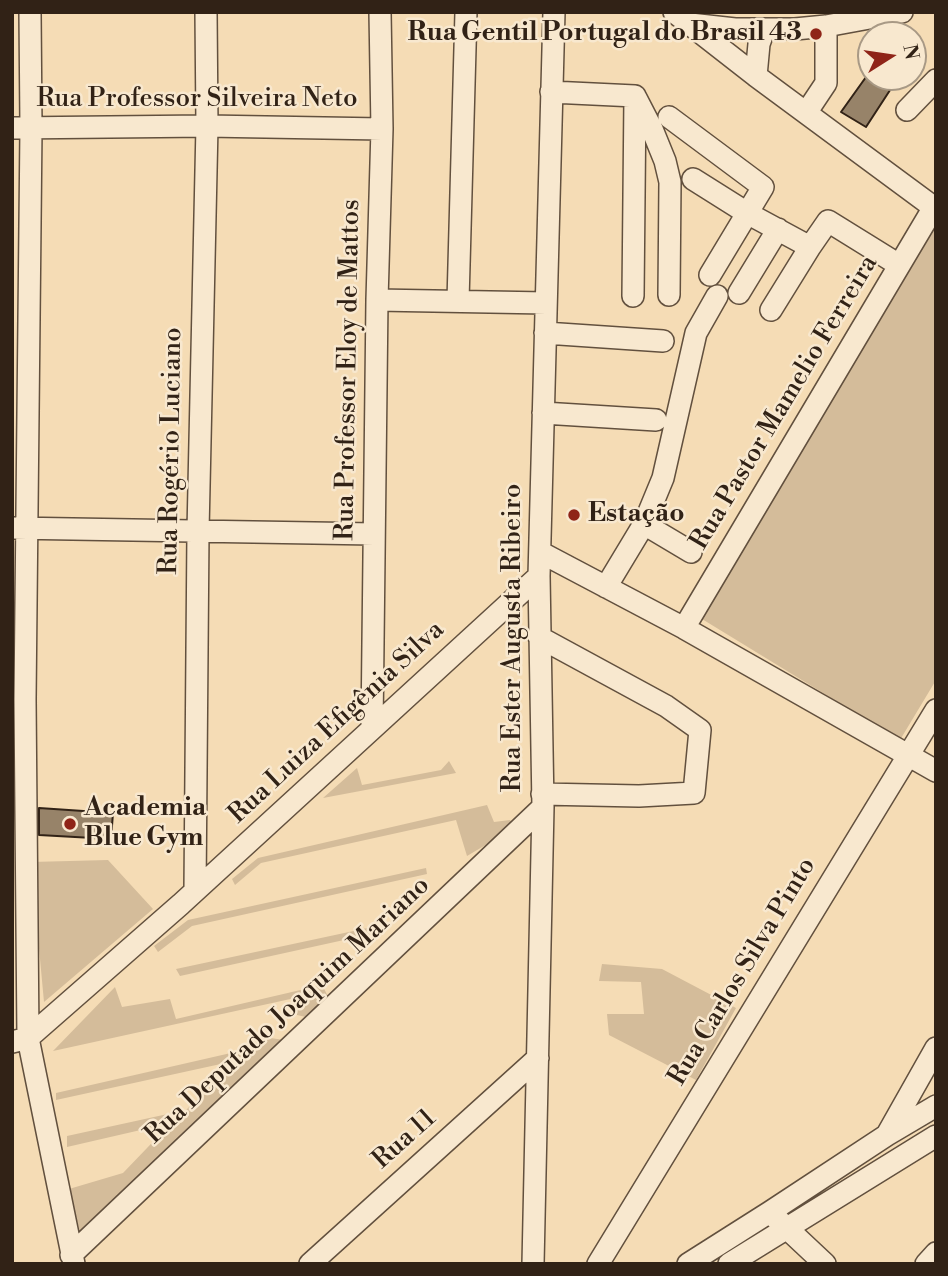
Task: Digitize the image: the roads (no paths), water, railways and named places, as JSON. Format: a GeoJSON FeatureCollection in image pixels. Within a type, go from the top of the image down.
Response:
{"type":"FeatureCollection","features":[{"type":"Feature","properties":{"kind":"street"},"geometry":{"type":"LineString","coordinates":[[30,12],[22,128],[20,1040],[72,1259]]}},
{"type":"Feature","properties":{"kind":"street","name":"Rua Rogério Luciano"},"geometry":{"type":"LineString","coordinates":[[195,891],[206,12]]}},
{"type":"Feature","properties":{"kind":"street","name":"Rua Professor Eloy de Mattos"},"geometry":{"type":"LineString","coordinates":[[372,728],[377,300],[382,129],[380,12]]}},
{"type":"Feature","properties":{"kind":"street"},"geometry":{"type":"LineString","coordinates":[[458,301],[466,12]]}},
{"type":"Feature","properties":{"kind":"street","name":"Rua Ester Augusta Ribeiro"},"geometry":{"type":"LineString","coordinates":[[533,1264],[543,801],[538,576],[554,12]]}},
{"type":"Feature","properties":{"kind":"street"},"geometry":{"type":"LineString","coordinates":[[682,18],[735,29],[776,24],[826,26],[902,12]]}},
{"type":"Feature","properties":{"kind":"street"},"geometry":{"type":"LineString","coordinates":[[682,18],[935,208]]}},
{"type":"Feature","properties":{"kind":"street"},"geometry":{"type":"LineString","coordinates":[[756,76],[759,44],[776,24]]}},
{"type":"Feature","properties":{"kind":"street"},"geometry":{"type":"LineString","coordinates":[[806,113],[826,83],[826,26]]}},
{"type":"Feature","properties":{"kind":"street"},"geometry":{"type":"LineString","coordinates":[[907,110],[936,80]]}},
{"type":"Feature","properties":{"kind":"street"},"geometry":{"type":"LineString","coordinates":[[551,92],[635,96]]}},
{"type":"Feature","properties":{"kind":"street"},"geometry":{"type":"LineString","coordinates":[[635,96],[661,150],[670,182],[669,295]]}},
{"type":"Feature","properties":{"kind":"street"},"geometry":{"type":"LineString","coordinates":[[633,296],[635,96]]}},
{"type":"Feature","properties":{"kind":"street"},"geometry":{"type":"LineString","coordinates":[[669,117],[763,187],[710,275]]}},
{"type":"Feature","properties":{"kind":"street","name":"Rua Professor Silveira Neto"},"geometry":{"type":"LineString","coordinates":[[22,128],[206,126],[382,129]]}},
{"type":"Feature","properties":{"kind":"street"},"geometry":{"type":"LineString","coordinates":[[693,180],[810,247]]}},
{"type":"Feature","properties":{"kind":"street","name":"Rua Pastor Mamelio Ferreira"},"geometry":{"type":"LineString","coordinates":[[684,628],[935,208]]}},
{"type":"Feature","properties":{"kind":"street"},"geometry":{"type":"LineString","coordinates":[[771,310],[828,221],[899,265]]}},
{"type":"Feature","properties":{"kind":"street"},"geometry":{"type":"LineString","coordinates":[[739,293],[778,229]]}},
{"type":"Feature","properties":{"kind":"street"},"geometry":{"type":"LineString","coordinates":[[606,587],[643,524],[663,478],[696,333],[717,296]]}},
{"type":"Feature","properties":{"kind":"street"},"geometry":{"type":"LineString","coordinates":[[377,300],[545,303]]}},
{"type":"Feature","properties":{"kind":"street"},"geometry":{"type":"LineString","coordinates":[[545,333],[663,341]]}},
{"type":"Feature","properties":{"kind":"street"},"geometry":{"type":"LineString","coordinates":[[543,413],[656,421]]}},
{"type":"Feature","properties":{"kind":"street"},"geometry":{"type":"LineString","coordinates":[[643,524],[691,552]]}},
{"type":"Feature","properties":{"kind":"street"},"geometry":{"type":"LineString","coordinates":[[20,528],[374,534]]}},
{"type":"Feature","properties":{"kind":"street"},"geometry":{"type":"LineString","coordinates":[[540,552],[684,628],[936,771]]}},
{"type":"Feature","properties":{"kind":"street","name":"Rua Luiza Efigênia Silva"},"geometry":{"type":"LineString","coordinates":[[20,1040],[195,891],[538,576]]}},
{"type":"Feature","properties":{"kind":"street"},"geometry":{"type":"LineString","coordinates":[[540,637],[666,706],[699,730],[694,793],[543,801]]}},
{"type":"Feature","properties":{"kind":"street","name":"Rua Carlos Silva Pinto"},"geometry":{"type":"LineString","coordinates":[[598,1264],[936,710]]}},
{"type":"Feature","properties":{"kind":"street","name":"Rua Deputado Joaquim Mariano"},"geometry":{"type":"LineString","coordinates":[[72,1259],[543,801]]}},
{"type":"Feature","properties":{"kind":"street"},"geometry":{"type":"LineString","coordinates":[[887,1135],[936,1048]]}},
{"type":"Feature","properties":{"kind":"street","name":"Rua 11"},"geometry":{"type":"LineString","coordinates":[[310,1264],[538,1058]]}},
{"type":"Feature","properties":{"kind":"street"},"geometry":{"type":"LineString","coordinates":[[688,1264],[936,1106]]}},
{"type":"Feature","properties":{"kind":"street"},"geometry":{"type":"LineString","coordinates":[[729,1264],[936,1136]]}},
{"type":"Feature","properties":{"kind":"street"},"geometry":{"type":"LineString","coordinates":[[770,1212],[825,1264]]}},
{"type":"Feature","properties":{"kind":"street"},"geometry":{"type":"LineString","coordinates":[[926,1264],[936,1253]]}},
{"type":"Feature","properties":{"kind":"place","name":"Rua Gentil Portugal do Brasil 43"},"geometry":{"type":"Point","coordinates":[816,34]}},
{"type":"Feature","properties":{"kind":"place","name":"Estação"},"geometry":{"type":"Point","coordinates":[574,515]}},
{"type":"Feature","properties":{"kind":"place","name":"Academia Blue Gym"},"geometry":{"type":"Point","coordinates":[70,824]}}]}
